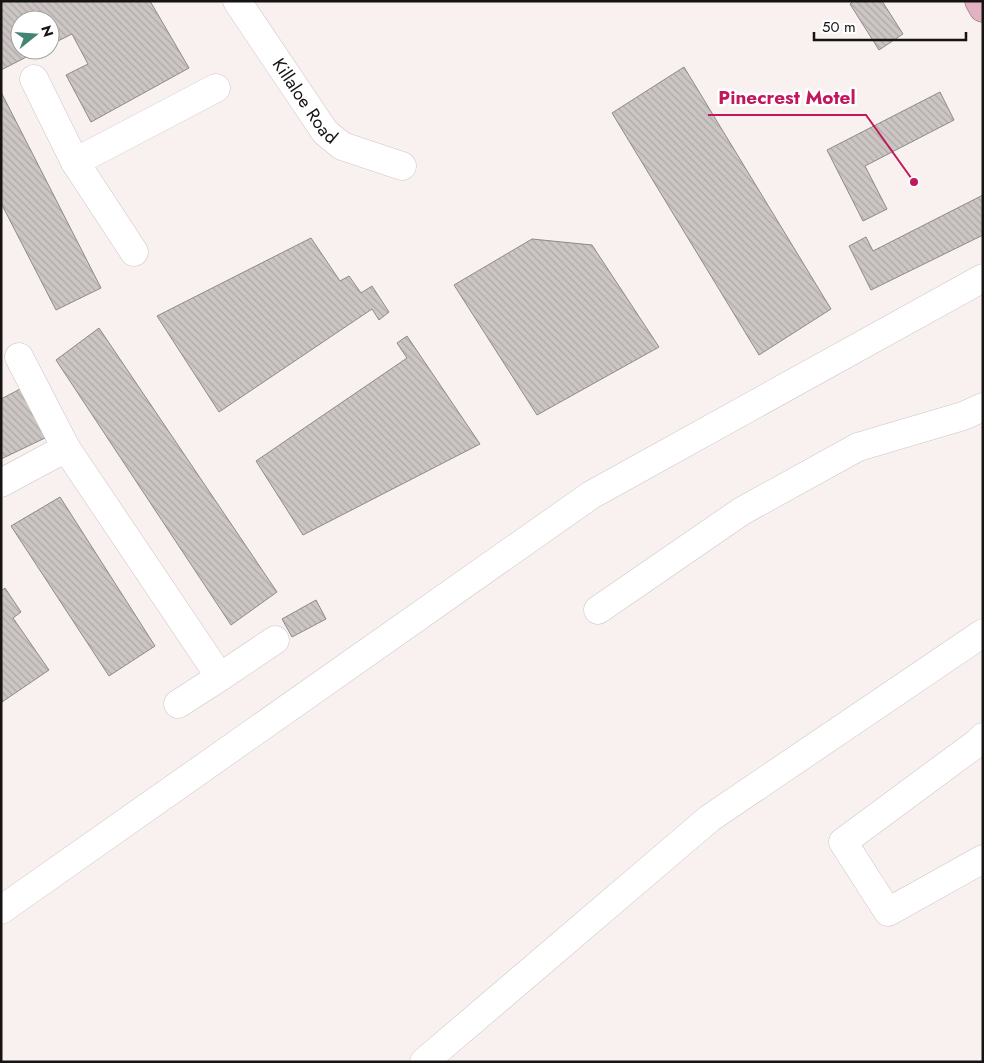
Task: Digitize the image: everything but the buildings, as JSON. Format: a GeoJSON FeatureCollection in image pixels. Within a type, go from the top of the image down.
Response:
{"type":"FeatureCollection","features":[{"type":"Feature","properties":{"kind":"main road"},"geometry":{"type":"LineString","coordinates":[[978,1],[983,8]]}},
{"type":"Feature","properties":{"kind":"street","name":"Killaloe Road"},"geometry":{"type":"LineString","coordinates":[[237,1],[326,132],[342,146],[402,166]]}},
{"type":"Feature","properties":{"kind":"street"},"geometry":{"type":"LineString","coordinates":[[34,79],[75,162],[134,252]]}},
{"type":"Feature","properties":{"kind":"street"},"geometry":{"type":"LineString","coordinates":[[75,162],[216,88]]}},
{"type":"Feature","properties":{"kind":"street"},"geometry":{"type":"LineString","coordinates":[[1,910],[590,495],[983,278]]}},
{"type":"Feature","properties":{"kind":"street"},"geometry":{"type":"LineString","coordinates":[[19,358],[66,448],[220,677]]}},
{"type":"Feature","properties":{"kind":"street"},"geometry":{"type":"LineString","coordinates":[[598,610],[742,511],[858,447],[963,416],[983,407]]}},
{"type":"Feature","properties":{"kind":"street"},"geometry":{"type":"LineString","coordinates":[[1,483],[66,448]]}},
{"type":"Feature","properties":{"kind":"street"},"geometry":{"type":"LineString","coordinates":[[424,1062],[710,818],[983,633]]}},
{"type":"Feature","properties":{"kind":"street"},"geometry":{"type":"LineString","coordinates":[[178,704],[275,640]]}},
{"type":"Feature","properties":{"kind":"street"},"geometry":{"type":"LineString","coordinates":[[981,744],[843,842],[888,912],[983,859]]}},
{"type":"Feature","properties":{"kind":"place","name":"Pinecrest Motel"},"geometry":{"type":"Point","coordinates":[914,182]}}]}
